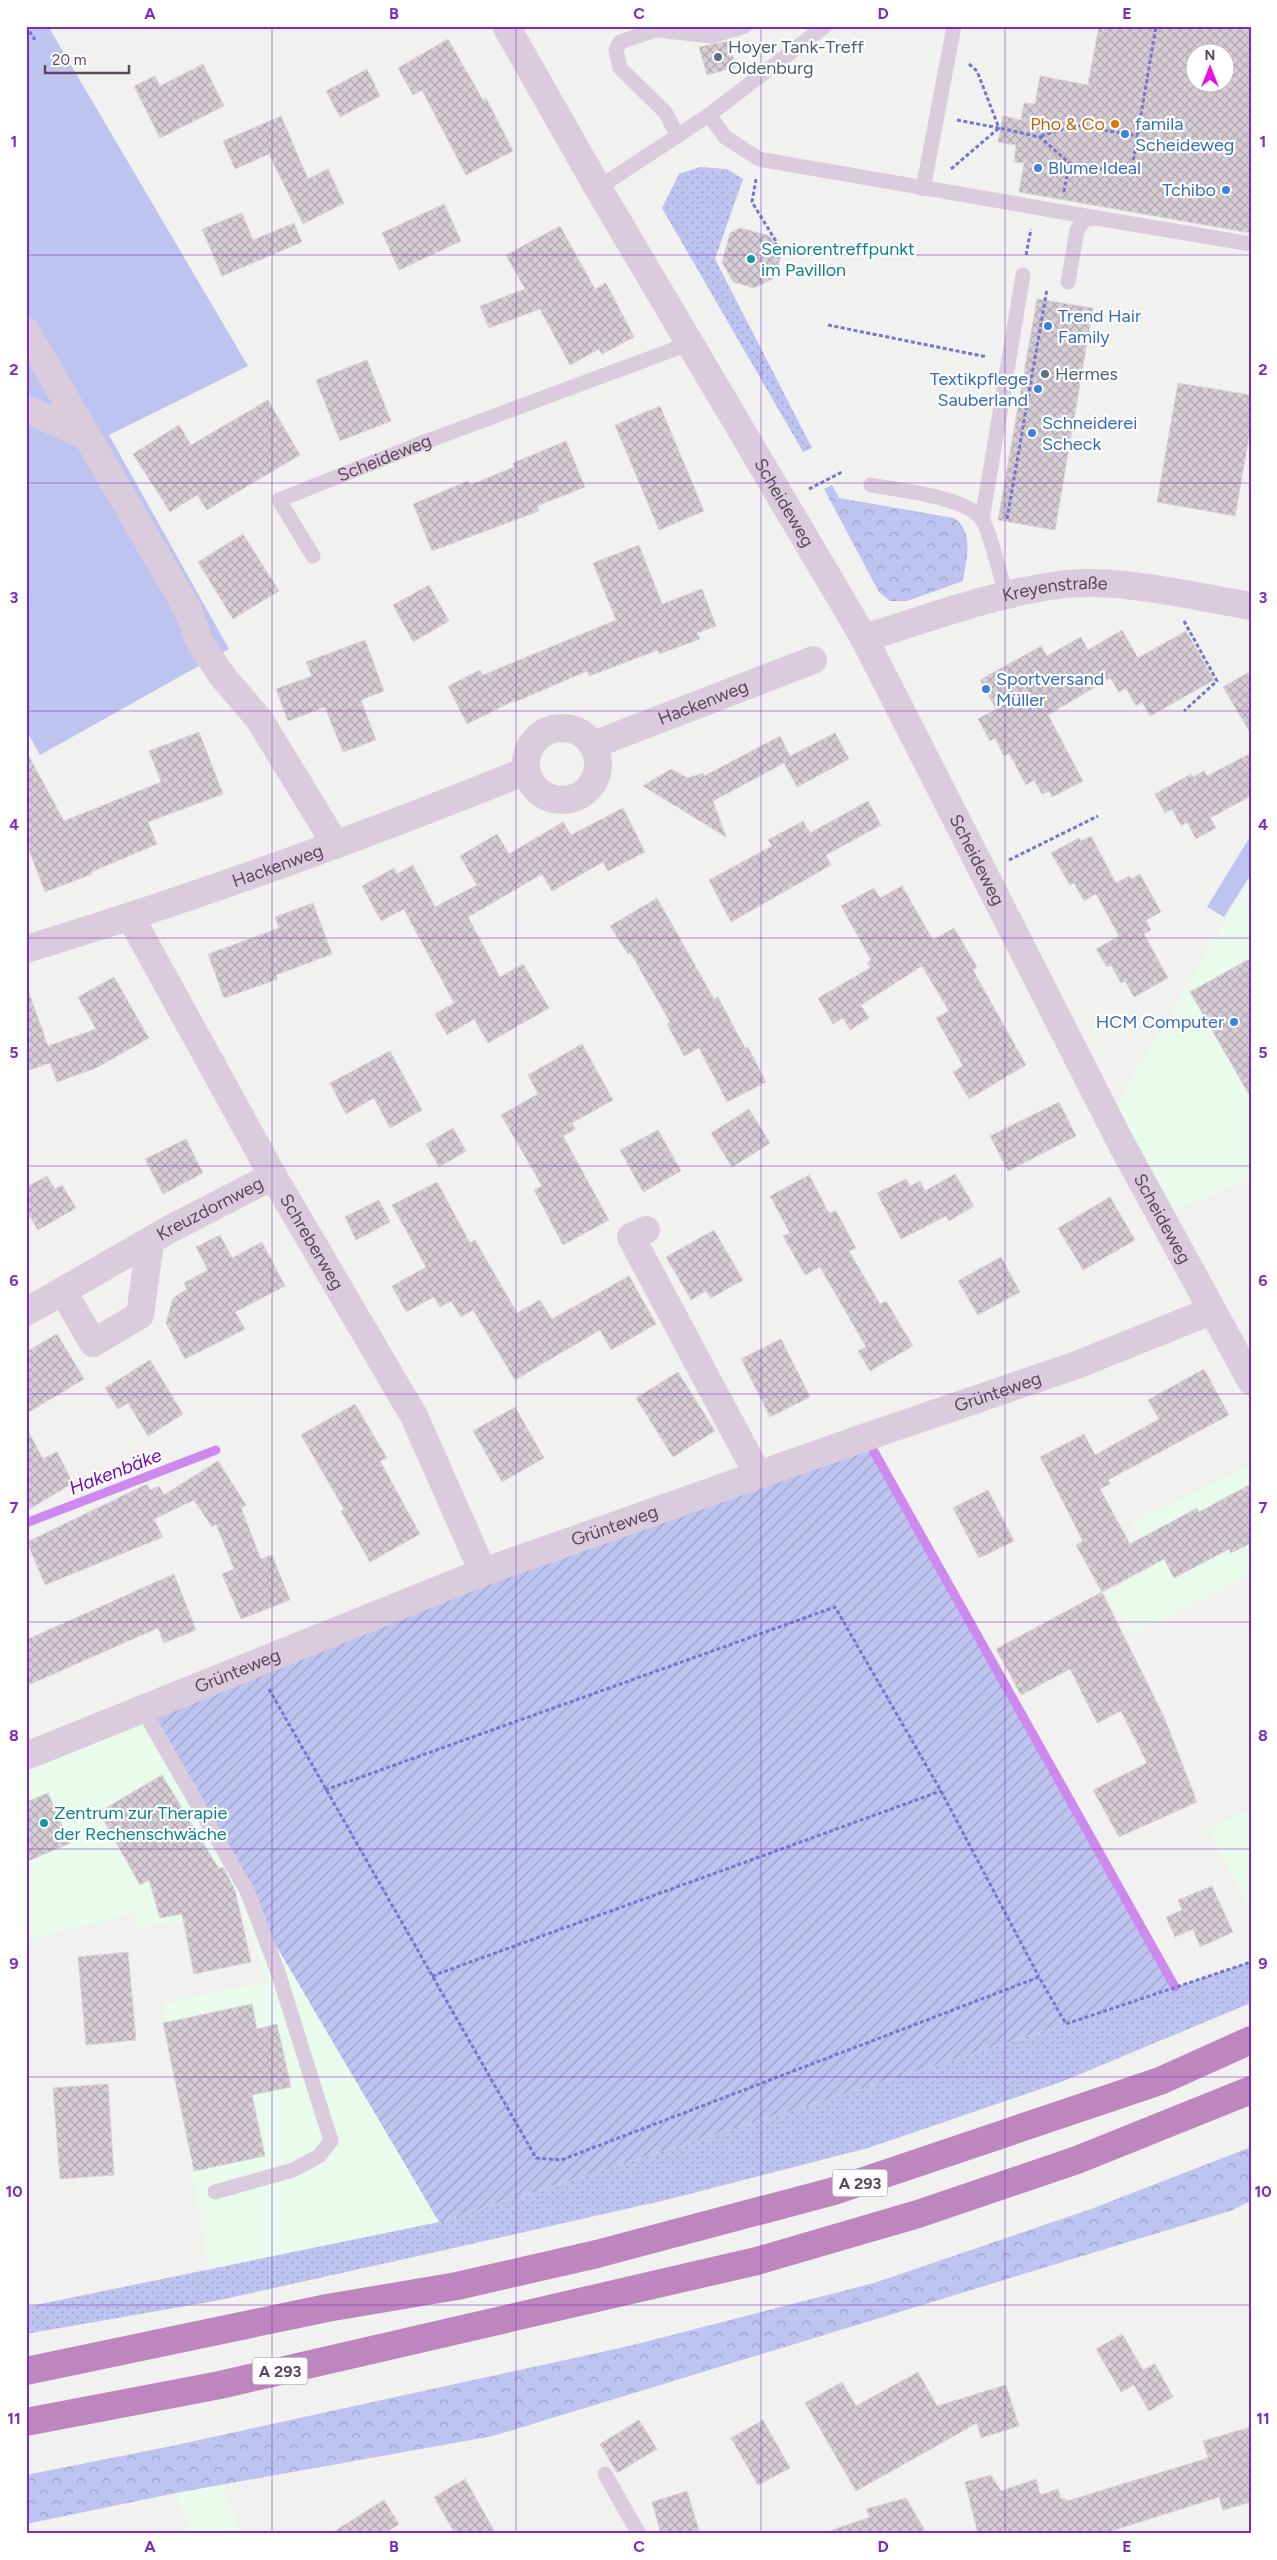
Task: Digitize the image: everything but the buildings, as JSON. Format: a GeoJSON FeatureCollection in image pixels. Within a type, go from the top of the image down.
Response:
{"type":"FeatureCollection","features":[{"type":"Feature","properties":{"kind":"highway","name":"A 293"},"geometry":{"type":"LineString","coordinates":[[26,2371],[327,2308],[457,2286],[569,2261],[825,2194],[1160,2081],[1251,2040]]}},
{"type":"Feature","properties":{"kind":"highway","name":"A 293"},"geometry":{"type":"LineString","coordinates":[[26,2422],[220,2385],[758,2262],[918,2214],[1077,2160],[1251,2090]]}},
{"type":"Feature","properties":{"kind":"street","name":"Scheideweg"},"geometry":{"type":"LineString","coordinates":[[506,26],[598,188],[864,638],[1122,1145],[1211,1311],[1251,1381]]}},
{"type":"Feature","properties":{"kind":"street"},"geometry":{"type":"LineString","coordinates":[[26,331],[188,610],[200,644],[223,677],[259,719],[336,845]]}},
{"type":"Feature","properties":{"kind":"street"},"geometry":{"type":"LineString","coordinates":[[26,409],[88,437]]}},
{"type":"Feature","properties":{"kind":"street","name":"Kreyenstraße"},"geometry":{"type":"LineString","coordinates":[[864,638],[1006,595],[1060,584],[1118,584],[1251,606]]}},
{"type":"Feature","properties":{"kind":"street","name":"Hackenweg"},"geometry":{"type":"LineString","coordinates":[[593,745],[813,660]]}},
{"type":"Feature","properties":{"kind":"street"},"geometry":{"type":"LineString","coordinates":[[565,727],[576,730],[593,745],[598,757],[598,769],[594,781],[586,791],[575,798],[562,800],[544,795],[530,783],[525,760],[534,739],[554,728],[565,727]]}},
{"type":"Feature","properties":{"kind":"street","name":"Hackenweg"},"geometry":{"type":"LineString","coordinates":[[26,949],[131,918],[336,845],[526,771]]}},
{"type":"Feature","properties":{"kind":"street","name":"Schreberweg"},"geometry":{"type":"LineString","coordinates":[[131,918],[273,1176],[414,1416],[483,1572]]}},
{"type":"Feature","properties":{"kind":"street","name":"Kreuzdornweg"},"geometry":{"type":"LineString","coordinates":[[26,1312],[150,1243],[172,1228],[273,1176]]}},
{"type":"Feature","properties":{"kind":"street"},"geometry":{"type":"LineString","coordinates":[[630,1238],[758,1475]]}},
{"type":"Feature","properties":{"kind":"street","name":"Kreuzdornweg"},"geometry":{"type":"LineString","coordinates":[[63,1291],[93,1343],[140,1315],[150,1243]]}},
{"type":"Feature","properties":{"kind":"street","name":"Grünteweg"},"geometry":{"type":"LineString","coordinates":[[26,1756],[483,1572],[1074,1366],[1211,1311]]}},
{"type":"Feature","properties":{"kind":"lane"},"geometry":{"type":"LineString","coordinates":[[678,136],[665,112],[620,68],[616,50],[620,42],[656,30],[712,36],[745,26]]}},
{"type":"Feature","properties":{"kind":"lane"},"geometry":{"type":"LineString","coordinates":[[598,188],[709,115],[825,26]]}},
{"type":"Feature","properties":{"kind":"lane"},"geometry":{"type":"LineString","coordinates":[[923,189],[954,26]]}},
{"type":"Feature","properties":{"kind":"lane"},"geometry":{"type":"LineString","coordinates":[[709,115],[725,137],[759,159],[923,189],[1251,244]]}},
{"type":"Feature","properties":{"kind":"lane"},"geometry":{"type":"LineString","coordinates":[[1068,282],[1077,230],[1085,219],[1097,218]]}},
{"type":"Feature","properties":{"kind":"lane"},"geometry":{"type":"LineString","coordinates":[[1006,595],[982,520],[1023,275]]}},
{"type":"Feature","properties":{"kind":"lane","name":"Scheideweg"},"geometry":{"type":"LineString","coordinates":[[313,556],[279,500],[422,443],[691,343]]}},
{"type":"Feature","properties":{"kind":"lane"},"geometry":{"type":"LineString","coordinates":[[871,485],[943,498],[966,507],[982,520]]}},
{"type":"Feature","properties":{"kind":"lane"},"geometry":{"type":"LineString","coordinates":[[142,1708],[247,1891],[278,1972],[331,2141],[319,2156],[292,2170],[215,2192]]}},
{"type":"Feature","properties":{"kind":"lane"},"geometry":{"type":"LineString","coordinates":[[605,2474],[639,2534]]}},
{"type":"Feature","properties":{"kind":"path"},"geometry":{"type":"LineString","coordinates":[[26,26],[35,40]]}},
{"type":"Feature","properties":{"kind":"path"},"geometry":{"type":"LineString","coordinates":[[1040,136],[1069,163],[1131,174],[1156,26]]}},
{"type":"Feature","properties":{"kind":"path"},"geometry":{"type":"LineString","coordinates":[[950,48],[977,71],[999,128]]}},
{"type":"Feature","properties":{"kind":"path"},"geometry":{"type":"LineString","coordinates":[[937,116],[1040,136],[1075,125],[1138,136]]}},
{"type":"Feature","properties":{"kind":"path"},"geometry":{"type":"LineString","coordinates":[[928,166],[951,170],[999,128]]}},
{"type":"Feature","properties":{"kind":"path"},"geometry":{"type":"LineString","coordinates":[[1023,275],[1034,208]]}},
{"type":"Feature","properties":{"kind":"path"},"geometry":{"type":"LineString","coordinates":[[1006,522],[1045,300]]}},
{"type":"Feature","properties":{"kind":"path"},"geometry":{"type":"LineString","coordinates":[[828,325],[1008,361]]}},
{"type":"Feature","properties":{"kind":"path"},"geometry":{"type":"LineString","coordinates":[[784,502],[842,472]]}},
{"type":"Feature","properties":{"kind":"path"},"geometry":{"type":"LineString","coordinates":[[1167,592],[1217,681],[1184,711]]}},
{"type":"Feature","properties":{"kind":"path"},"geometry":{"type":"LineString","coordinates":[[983,872],[1098,816]]}},
{"type":"Feature","properties":{"kind":"path"},"geometry":{"type":"LineString","coordinates":[[325,1790],[834,1607],[942,1791],[1039,1977],[1066,2024],[1251,1962]]}},
{"type":"Feature","properties":{"kind":"path"},"geometry":{"type":"LineString","coordinates":[[254,1664],[536,2158],[561,2160],[1039,1977]]}},
{"type":"Feature","properties":{"kind":"path"},"geometry":{"type":"LineString","coordinates":[[432,1976],[942,1791]]}},
{"type":"Feature","properties":{"kind":"shaded area"},"geometry":{"type":"Polygon","coordinates":[[[1251,877],[1251,1179],[1160,1216],[1108,1119],[1251,877]]]}},
{"type":"Feature","properties":{"kind":"shaded area"},"geometry":{"type":"Polygon","coordinates":[[[1251,1465],[1251,1575],[1131,1634],[1107,1592],[1155,1566],[1132,1522],[1251,1465]]]}},
{"type":"Feature","properties":{"kind":"shaded area"},"geometry":{"type":"Polygon","coordinates":[[[137,1710],[439,2222],[209,2269],[163,2003],[268,1981],[242,1909],[136,1929],[132,1914],[26,1941],[26,1756],[137,1710]]]}},
{"type":"Feature","properties":{"kind":"shaded area"},"geometry":{"type":"Polygon","coordinates":[[[1251,1809],[1251,1916],[1209,1829],[1251,1809]]]}},
{"type":"Feature","properties":{"kind":"shaded area"},"geometry":{"type":"Polygon","coordinates":[[[223,2484],[240,2534],[190,2534],[176,2493],[223,2484]]]}},
{"type":"Feature","properties":{"kind":"green space"},"geometry":{"type":"Polygon","coordinates":[[[26,26],[48,26],[248,366],[109,435],[229,649],[40,755],[26,730],[26,26]]]}},
{"type":"Feature","properties":{"kind":"green space"},"geometry":{"type":"Polygon","coordinates":[[[700,167],[727,169],[743,179],[715,259],[812,448],[803,452],[662,208],[679,174],[700,167]]]}},
{"type":"Feature","properties":{"kind":"green space"},"geometry":{"type":"Polygon","coordinates":[[[832,485],[839,498],[954,518],[961,524],[967,539],[967,555],[963,581],[907,601],[890,601],[879,592],[824,489],[832,485]]]}},
{"type":"Feature","properties":{"kind":"green space"},"geometry":{"type":"Polygon","coordinates":[[[1251,835],[1251,874],[1224,917],[1207,907],[1251,835]]]}},
{"type":"Feature","properties":{"kind":"green space"},"geometry":{"type":"Polygon","coordinates":[[[866,1437],[1175,1987],[1066,2024],[439,2222],[137,1710],[866,1437]]]}},
{"type":"Feature","properties":{"kind":"green space"},"geometry":{"type":"Polygon","coordinates":[[[1251,1962],[1251,2003],[1061,2082],[868,2148],[670,2199],[220,2300],[26,2334],[26,2307],[439,2222],[1066,2024],[1251,1962]]]}},
{"type":"Feature","properties":{"kind":"green space"},"geometry":{"type":"Polygon","coordinates":[[[1251,2147],[1251,2201],[1230,2211],[493,2436],[176,2493],[26,2524],[26,2475],[172,2446],[629,2346],[874,2283],[1091,2209],[1251,2147]]]}},
{"type":"Feature","properties":{"kind":"waterway"},"geometry":{"type":"LineString","coordinates":[[867,1439],[1175,1987]]}},
{"type":"Feature","properties":{"kind":"waterway","name":"Hakenbäke"},"geometry":{"type":"LineString","coordinates":[[26,1523],[216,1450]]}},
{"type":"Feature","properties":{"kind":"place","name":"Hoyer Tank-Treff Oldenburg"},"geometry":{"type":"Point","coordinates":[718,57]}},
{"type":"Feature","properties":{"kind":"place","name":"Pho & Co"},"geometry":{"type":"Point","coordinates":[1115,124]}},
{"type":"Feature","properties":{"kind":"place","name":"famila Scheideweg"},"geometry":{"type":"Point","coordinates":[1125,134]}},
{"type":"Feature","properties":{"kind":"place","name":"Blume Ideal"},"geometry":{"type":"Point","coordinates":[1038,168]}},
{"type":"Feature","properties":{"kind":"place","name":"Tchibo"},"geometry":{"type":"Point","coordinates":[1226,190]}},
{"type":"Feature","properties":{"kind":"place","name":"Seniorentreffpunkt im Pavillon"},"geometry":{"type":"Point","coordinates":[751,259]}},
{"type":"Feature","properties":{"kind":"place","name":"Trend Hair Family"},"geometry":{"type":"Point","coordinates":[1048,326]}},
{"type":"Feature","properties":{"kind":"place","name":"Hermes"},"geometry":{"type":"Point","coordinates":[1045,374]}},
{"type":"Feature","properties":{"kind":"place","name":"Textikpflege Sauberland"},"geometry":{"type":"Point","coordinates":[1038,389]}},
{"type":"Feature","properties":{"kind":"place","name":"Schneiderei Scheck"},"geometry":{"type":"Point","coordinates":[1032,433]}},
{"type":"Feature","properties":{"kind":"place","name":"Sportversand Müller"},"geometry":{"type":"Point","coordinates":[986,689]}},
{"type":"Feature","properties":{"kind":"place","name":"HCM Computer"},"geometry":{"type":"Point","coordinates":[1234,1022]}},
{"type":"Feature","properties":{"kind":"place","name":"Zentrum zur Therapie der Rechenschwäche"},"geometry":{"type":"Point","coordinates":[44,1823]}}]}
